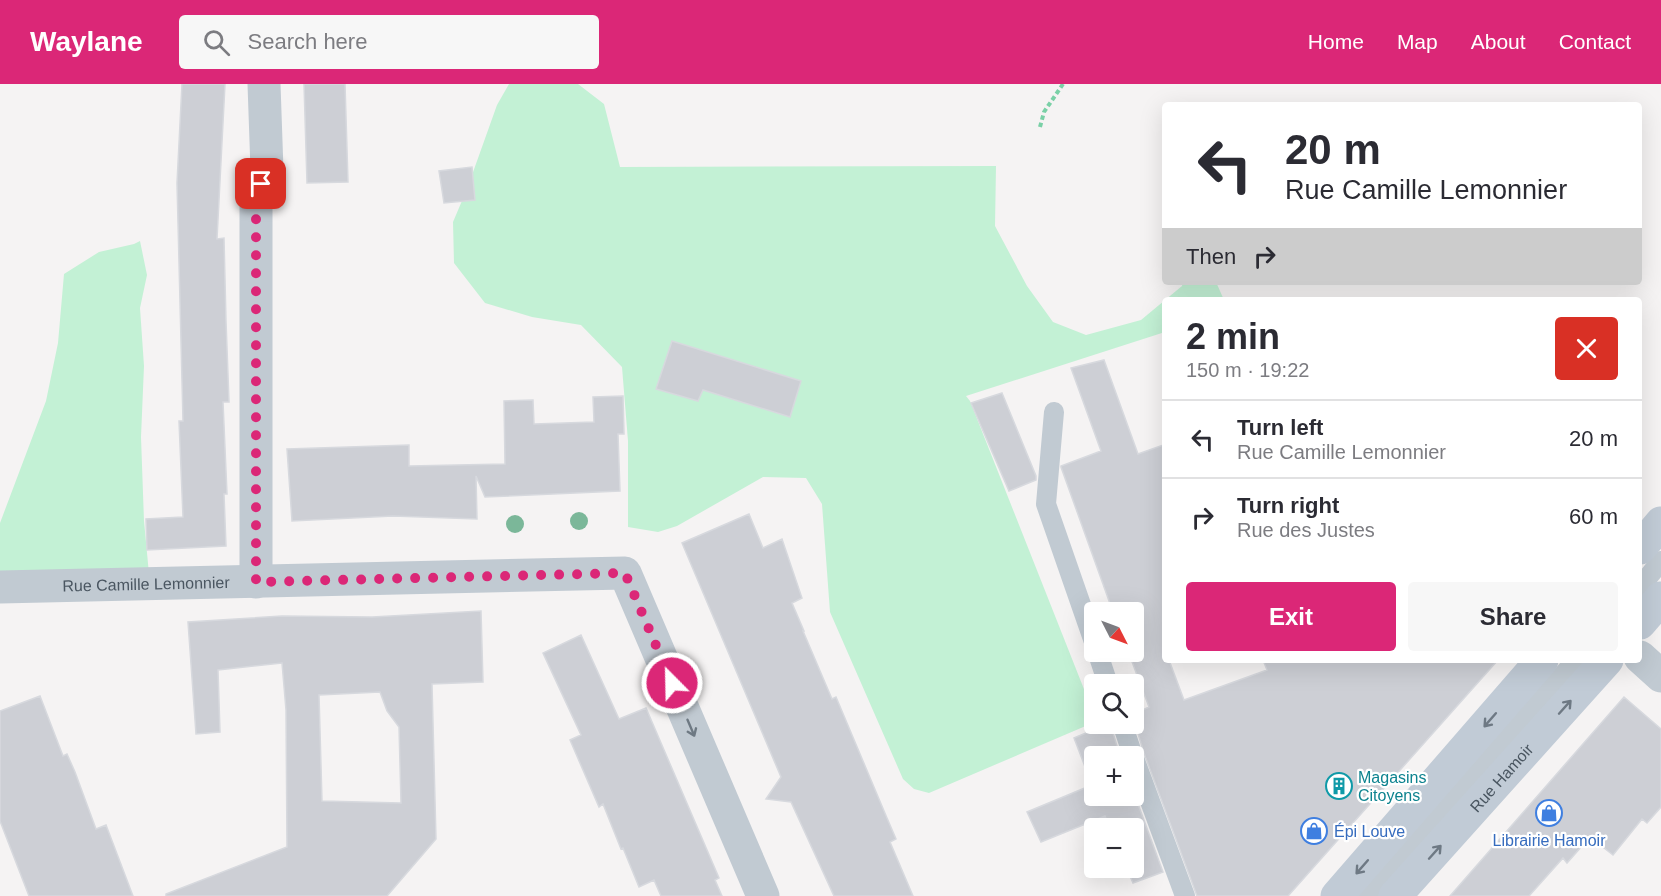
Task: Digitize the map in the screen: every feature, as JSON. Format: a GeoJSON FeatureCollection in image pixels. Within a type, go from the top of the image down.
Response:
{"type":"FeatureCollection","features":[{"type":"Feature","properties":{"kind":"main road"},"geometry":{"type":"LineString","coordinates":[[1642,546],[1661,523]]}},
{"type":"Feature","properties":{"kind":"main road"},"geometry":{"type":"LineString","coordinates":[[1642,621],[1661,598]]}},
{"type":"Feature","properties":{"kind":"main road"},"geometry":{"type":"LineString","coordinates":[[1337,896],[1539,663]]}},
{"type":"Feature","properties":{"kind":"main road","name":"Rue Hamoir"},"geometry":{"type":"LineString","coordinates":[[1395,896],[1604,663]]}},
{"type":"Feature","properties":{"kind":"street"},"geometry":{"type":"LineString","coordinates":[[256,582],[256,199],[267,170],[264,84]]}},
{"type":"Feature","properties":{"kind":"street","name":"Rue Camille Lemonnier"},"geometry":{"type":"LineString","coordinates":[[0,587],[625,573],[763,896]]}},
{"type":"Feature","properties":{"kind":"street"},"geometry":{"type":"LineString","coordinates":[[1642,659],[1661,676]]}},
{"type":"Feature","properties":{"kind":"lane"},"geometry":{"type":"LineString","coordinates":[[1054,412],[1046,504],[1084,613]]}},
{"type":"Feature","properties":{"kind":"lane"},"geometry":{"type":"LineString","coordinates":[[1642,585],[1661,561]]}},
{"type":"Feature","properties":{"kind":"lane","name":"Rue Hamoir"},"geometry":{"type":"LineString","coordinates":[[1368,896],[1573,663]]}},
{"type":"Feature","properties":{"kind":"lane"},"geometry":{"type":"LineString","coordinates":[[1144,784],[1185,896]]}},
{"type":"Feature","properties":{"kind":"path"},"geometry":{"type":"LineString","coordinates":[[1041,128],[1044,112],[1064,84]]}},
{"type":"Feature","properties":{"kind":"green space"},"geometry":{"type":"Polygon","coordinates":[[[509,84],[578,84],[604,104],[620,167],[996,166],[995,226],[1027,286],[1053,322],[1086,335],[1141,320],[1162,303],[1162,333],[966,396],[970,401],[1084,689],[1084,727],[929,793],[914,789],[903,779],[830,612],[822,504],[806,478],[763,477],[677,526],[658,532],[628,527],[628,441],[622,367],[581,325],[532,317],[485,303],[454,263],[453,222],[497,105],[509,84]]]}},
{"type":"Feature","properties":{"kind":"green space"},"geometry":{"type":"Polygon","coordinates":[[[140,241],[147,275],[140,308],[144,366],[141,437],[144,521],[149,574],[0,578],[0,523],[46,401],[58,343],[64,274],[99,252],[140,241]]]}},
{"type":"Feature","properties":{"kind":"green space"},"geometry":{"type":"Polygon","coordinates":[[[1182,285],[1217,285],[1223,297],[1169,297],[1182,285]]]}},
{"type":"Feature","properties":{"kind":"building"},"geometry":{"type":"Polygon","coordinates":[[[182,84],[225,84],[217,239],[224,238],[229,402],[223,402],[227,494],[224,494],[226,546],[147,550],[146,519],[183,517],[179,421],[183,421],[177,183],[182,84]]]}},
{"type":"Feature","properties":{"kind":"building"},"geometry":{"type":"Polygon","coordinates":[[[304,84],[345,84],[348,182],[307,183],[304,84]]]}},
{"type":"Feature","properties":{"kind":"building"},"geometry":{"type":"Polygon","coordinates":[[[472,167],[475,200],[444,203],[439,171],[472,167]]]}},
{"type":"Feature","properties":{"kind":"building"},"geometry":{"type":"Polygon","coordinates":[[[672,341],[801,381],[790,417],[703,390],[698,401],[656,389],[672,341]]]}},
{"type":"Feature","properties":{"kind":"building"},"geometry":{"type":"Polygon","coordinates":[[[1104,360],[1138,454],[1162,445],[1162,663],[1170,663],[1184,700],[1267,670],[1264,663],[1495,663],[1288,896],[1197,896],[1138,734],[1144,734],[1144,709],[1149,707],[1144,694],[1144,674],[1137,674],[1132,662],[1144,662],[1144,602],[1109,602],[1061,467],[1101,451],[1071,368],[1104,360]]]}},
{"type":"Feature","properties":{"kind":"building"},"geometry":{"type":"Polygon","coordinates":[[[1002,393],[1036,476],[1036,480],[1009,491],[971,403],[1002,393]]]}},
{"type":"Feature","properties":{"kind":"building"},"geometry":{"type":"Polygon","coordinates":[[[623,396],[624,434],[618,434],[620,491],[485,497],[476,476],[477,519],[393,516],[292,521],[287,449],[409,445],[409,466],[505,464],[504,401],[533,400],[534,424],[594,422],[593,397],[623,396]]]}},
{"type":"Feature","properties":{"kind":"building"},"geometry":{"type":"Polygon","coordinates":[[[749,514],[763,548],[782,539],[802,598],[792,603],[832,699],[836,697],[896,839],[890,842],[913,896],[834,896],[791,802],[766,799],[781,777],[682,543],[749,514]]]}},
{"type":"Feature","properties":{"kind":"building"},"geometry":{"type":"Polygon","coordinates":[[[481,611],[483,682],[432,684],[436,839],[387,896],[166,896],[166,894],[287,847],[286,710],[282,663],[218,670],[220,732],[196,734],[188,622],[282,616],[372,617],[481,611]],[[380,692],[319,695],[322,801],[401,803],[399,727],[387,711],[380,692]]]}},
{"type":"Feature","properties":{"kind":"building"},"geometry":{"type":"Polygon","coordinates":[[[581,635],[619,719],[646,708],[719,878],[715,880],[722,896],[661,896],[654,880],[639,887],[603,804],[599,807],[570,740],[581,735],[543,653],[581,635]]]}},
{"type":"Feature","properties":{"kind":"building"},"geometry":{"type":"Polygon","coordinates":[[[40,696],[63,756],[67,754],[75,772],[96,829],[106,825],[133,896],[29,896],[0,821],[0,711],[40,696]]]}},
{"type":"Feature","properties":{"kind":"building"},"geometry":{"type":"Polygon","coordinates":[[[1624,697],[1661,729],[1661,807],[1647,823],[1642,819],[1613,855],[1590,837],[1567,863],[1563,858],[1529,896],[1450,896],[1624,697]]]}},
{"type":"Feature","properties":{"kind":"building"},"geometry":{"type":"Polygon","coordinates":[[[1084,734],[1113,734],[1117,746],[1084,746],[1084,764],[1074,738],[1084,734]]]}},
{"type":"Feature","properties":{"kind":"building"},"geometry":{"type":"Polygon","coordinates":[[[1084,788],[1084,806],[1139,806],[1143,818],[1106,818],[1105,816],[1084,818],[1084,825],[1041,842],[1027,812],[1084,788]]]}},
{"type":"Feature","properties":{"kind":"building"},"geometry":{"type":"Polygon","coordinates":[[[1144,820],[1163,872],[1133,883],[1131,878],[1144,878],[1144,820]]]}},
{"type":"Feature","properties":{"kind":"place","name":"Magasins Citoyens"},"geometry":{"type":"Point","coordinates":[1339,786]}},
{"type":"Feature","properties":{"kind":"place","name":"Librairie Hamoir"},"geometry":{"type":"Point","coordinates":[1549,813]}},
{"type":"Feature","properties":{"kind":"place","name":"Épi Louve"},"geometry":{"type":"Point","coordinates":[1314,831]}},
{"type":"Feature","properties":{"kind":"route"},"geometry":{"type":"LineString","coordinates":[[261,184],[256,199],[256,582],[625,573],[672,683]]}}]}
